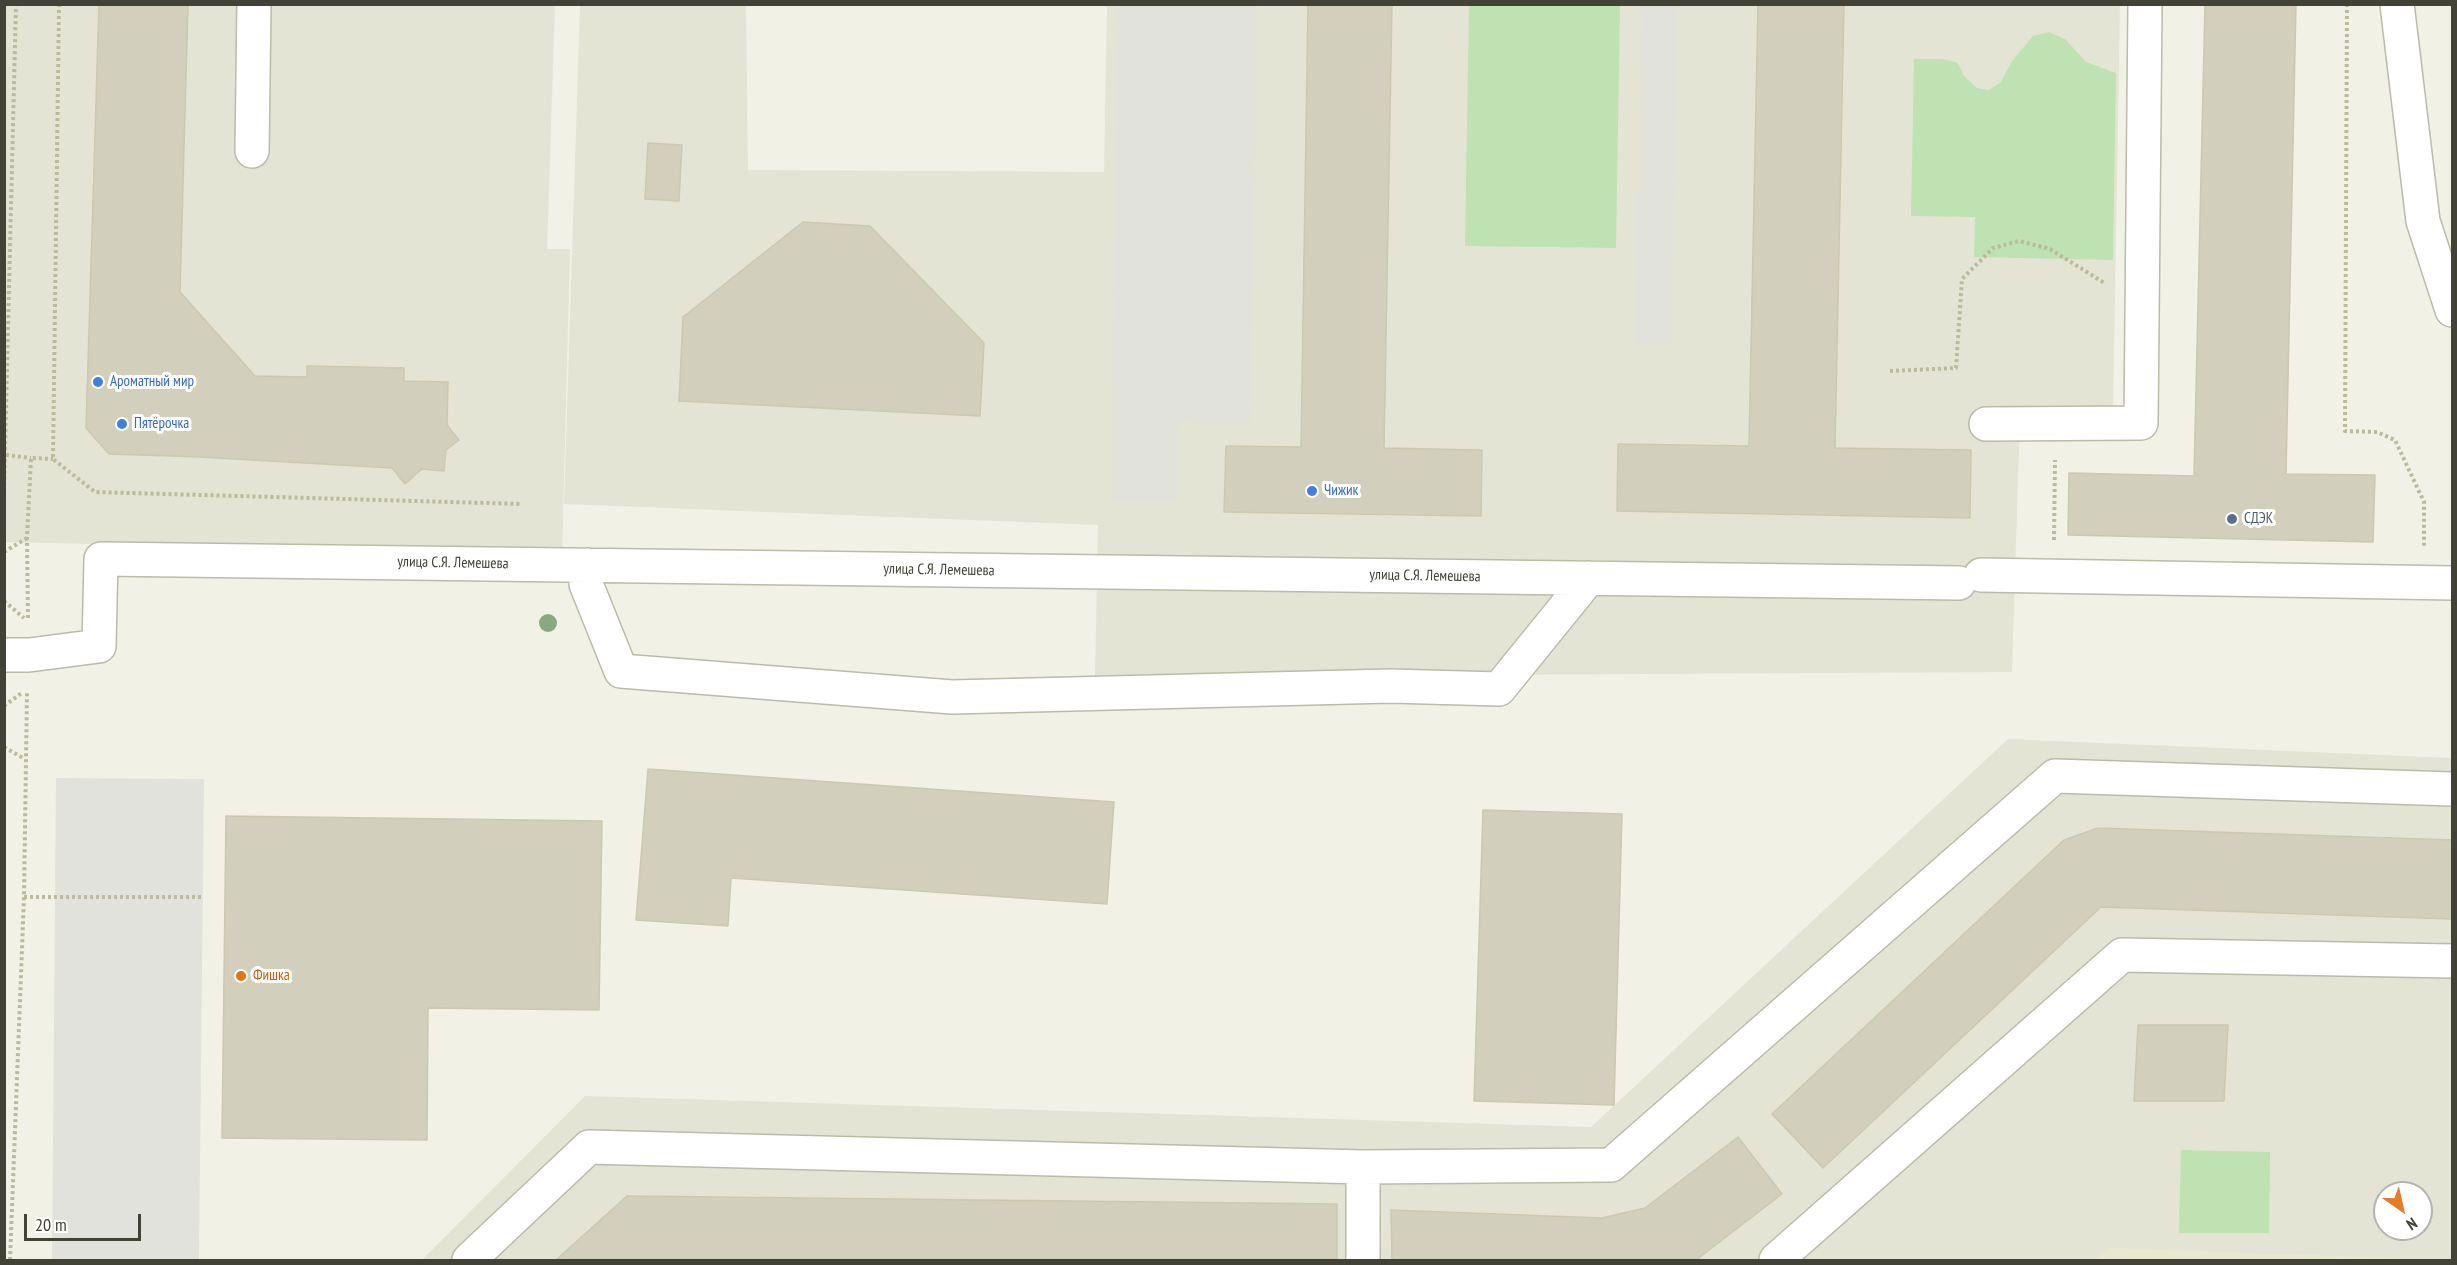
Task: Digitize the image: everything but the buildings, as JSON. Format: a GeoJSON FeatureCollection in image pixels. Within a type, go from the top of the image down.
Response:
{"type":"FeatureCollection","features":[{"type":"Feature","properties":{"kind":"street"},"geometry":{"type":"LineString","coordinates":[[252,151],[254,4]]}},
{"type":"Feature","properties":{"kind":"street"},"geometry":{"type":"LineString","coordinates":[[1986,424],[2141,423],[2145,4]]}},
{"type":"Feature","properties":{"kind":"street"},"geometry":{"type":"LineString","coordinates":[[2397,4],[2423,221],[2452,309]]}},
{"type":"Feature","properties":{"kind":"street","name":"улица С.Я. Лемешева"},"geometry":{"type":"LineString","coordinates":[[4,655],[28,655],[99,646],[101,559],[1589,578],[2452,584]]}},
{"type":"Feature","properties":{"kind":"street"},"geometry":{"type":"LineString","coordinates":[[587,565],[586,584],[621,671],[952,697],[1390,686],[1499,689],[1589,578]]}},
{"type":"Feature","properties":{"kind":"street"},"geometry":{"type":"LineString","coordinates":[[469,1260],[589,1147],[1364,1167],[1611,1165],[2055,776],[2452,789]]}},
{"type":"Feature","properties":{"kind":"street"},"geometry":{"type":"LineString","coordinates":[[1776,1260],[2122,955],[2452,961]]}},
{"type":"Feature","properties":{"kind":"street"},"geometry":{"type":"LineString","coordinates":[[1363,1260],[1364,1167]]}},
{"type":"Feature","properties":{"kind":"path"},"geometry":{"type":"LineString","coordinates":[[4,492],[16,4]]}},
{"type":"Feature","properties":{"kind":"path"},"geometry":{"type":"LineString","coordinates":[[53,459],[59,4]]}},
{"type":"Feature","properties":{"kind":"path"},"geometry":{"type":"LineString","coordinates":[[2347,4],[2345,431],[2377,432],[2396,440],[2424,502],[2424,554]]}},
{"type":"Feature","properties":{"kind":"path"},"geometry":{"type":"LineString","coordinates":[[1890,371],[1956,368],[1962,279],[1993,248],[2019,241],[2050,249],[2094,278],[2142,303]]}},
{"type":"Feature","properties":{"kind":"path"},"geometry":{"type":"LineString","coordinates":[[2054,549],[2055,423]]}},
{"type":"Feature","properties":{"kind":"path"},"geometry":{"type":"LineString","coordinates":[[6,455],[53,459],[94,492],[522,504]]}},
{"type":"Feature","properties":{"kind":"path"},"geometry":{"type":"LineString","coordinates":[[4,601],[28,622],[27,538],[31,458]]}},
{"type":"Feature","properties":{"kind":"path"},"geometry":{"type":"LineString","coordinates":[[4,552],[27,538]]}},
{"type":"Feature","properties":{"kind":"path"},"geometry":{"type":"LineString","coordinates":[[4,706],[27,689],[24,897],[10,1260]]}},
{"type":"Feature","properties":{"kind":"path"},"geometry":{"type":"LineString","coordinates":[[4,747],[25,759]]}},
{"type":"Feature","properties":{"kind":"path"},"geometry":{"type":"LineString","coordinates":[[24,897],[203,897]]}},
{"type":"Feature","properties":{"kind":"shaded area"},"geometry":{"type":"Polygon","coordinates":[[[5,5],[555,5],[547,249],[570,249],[562,555],[5,542],[5,5]]]}},
{"type":"Feature","properties":{"kind":"shaded area"},"geometry":{"type":"Polygon","coordinates":[[[580,5],[746,5],[748,170],[1104,172],[1107,5],[2120,5],[2113,412],[2020,415],[2012,672],[1095,677],[1098,525],[564,504],[580,5]]]}},
{"type":"Feature","properties":{"kind":"shaded area"},"geometry":{"type":"Polygon","coordinates":[[[1118,5],[1257,5],[1250,424],[1178,422],[1177,501],[1111,501],[1118,5]]]}},
{"type":"Feature","properties":{"kind":"shaded area"},"geometry":{"type":"Polygon","coordinates":[[[1642,5],[1678,5],[1671,344],[1635,343],[1642,5]]]}},
{"type":"Feature","properties":{"kind":"shaded area"},"geometry":{"type":"Polygon","coordinates":[[[2008,739],[2452,758],[2452,1260],[422,1260],[585,1096],[1591,1127],[2008,739]]]}},
{"type":"Feature","properties":{"kind":"shaded area"},"geometry":{"type":"Polygon","coordinates":[[[56,778],[204,779],[199,1260],[52,1260],[56,778]]]}},
{"type":"Feature","properties":{"kind":"shaded area"},"geometry":{"type":"Polygon","coordinates":[[[2109,1248],[2443,1260],[2095,1260],[2109,1248]]]}},
{"type":"Feature","properties":{"kind":"green space"},"geometry":{"type":"Polygon","coordinates":[[[1469,5],[1620,5],[1616,248],[1465,246],[1469,5]]]}},
{"type":"Feature","properties":{"kind":"green space"},"geometry":{"type":"Polygon","coordinates":[[[2049,32],[2065,39],[2086,62],[2116,73],[2113,260],[1974,257],[1975,217],[1911,216],[1914,59],[1943,59],[1958,63],[1964,76],[1977,88],[1989,90],[2001,82],[2012,61],[2033,36],[2049,32]]]}},
{"type":"Feature","properties":{"kind":"green space"},"geometry":{"type":"Polygon","coordinates":[[[2181,1150],[2270,1152],[2269,1233],[2179,1233],[2181,1150]]]}},
{"type":"Feature","properties":{"kind":"place","name":"Ароматный мир"},"geometry":{"type":"Point","coordinates":[98,382]}},
{"type":"Feature","properties":{"kind":"place","name":"Пятёрочка"},"geometry":{"type":"Point","coordinates":[122,424]}},
{"type":"Feature","properties":{"kind":"place","name":"Чижик"},"geometry":{"type":"Point","coordinates":[1312,491]}},
{"type":"Feature","properties":{"kind":"place","name":"СДЭК"},"geometry":{"type":"Point","coordinates":[2232,519]}},
{"type":"Feature","properties":{"kind":"place","name":"Фишка"},"geometry":{"type":"Point","coordinates":[241,976]}}]}
